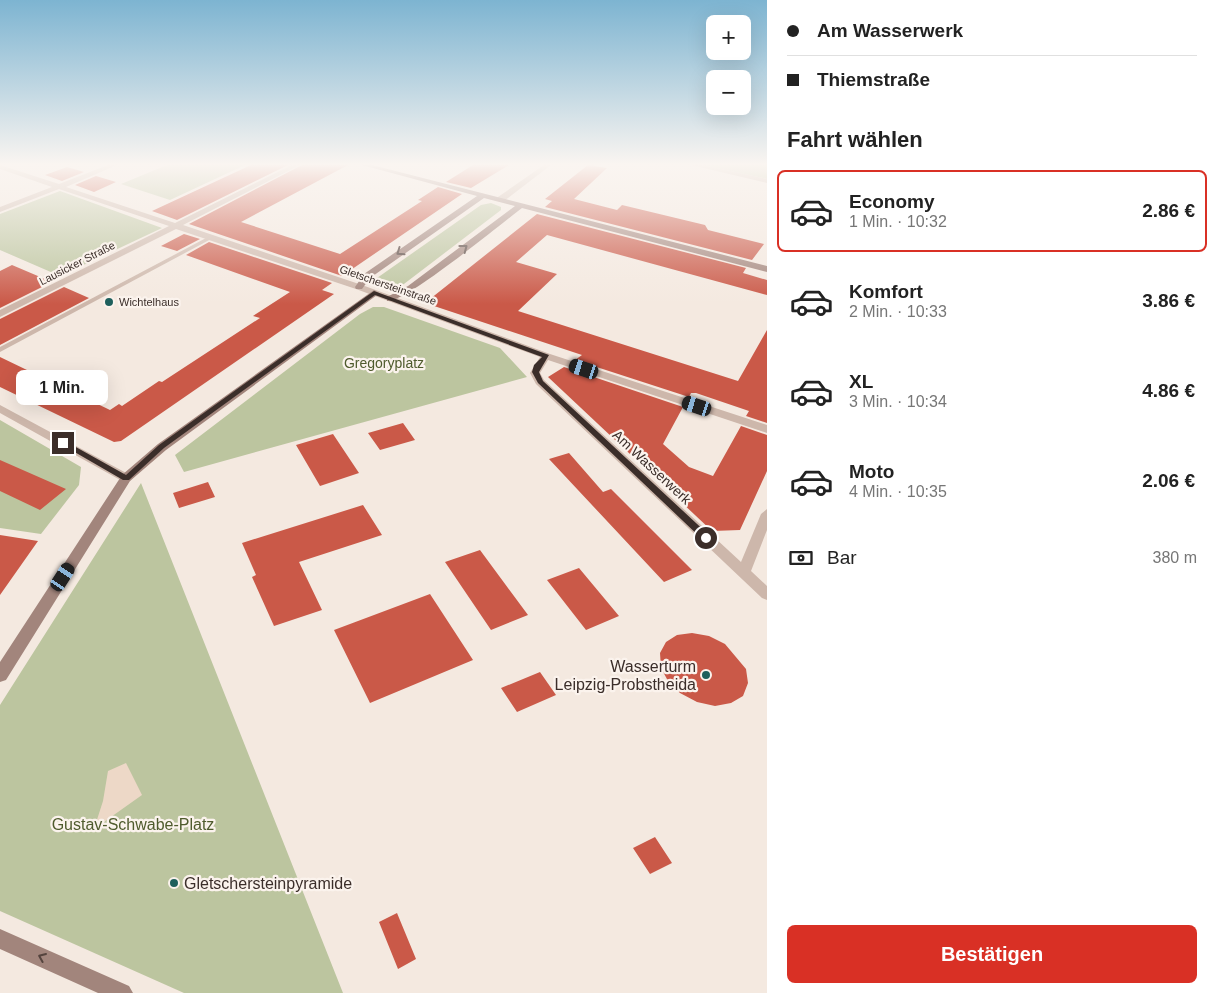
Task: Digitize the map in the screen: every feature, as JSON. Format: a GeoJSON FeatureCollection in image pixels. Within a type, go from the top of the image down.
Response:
{"type":"FeatureCollection","features":[{"type":"Feature","properties":{"kind":"street","name":"Gletschersteinstraße"},"geometry":{"type":"LineString","coordinates":[[132,211],[359,287],[546,356],[767,429]]}},
{"type":"Feature","properties":{"kind":"street","name":"Lausicker Straße"},"geometry":{"type":"LineString","coordinates":[[0,314],[205,211]]}},
{"type":"Feature","properties":{"kind":"street"},"geometry":{"type":"LineString","coordinates":[[359,287],[367,276],[460,211]]}},
{"type":"Feature","properties":{"kind":"street"},"geometry":{"type":"LineString","coordinates":[[390,299],[411,288],[513,211]]}},
{"type":"Feature","properties":{"kind":"street"},"geometry":{"type":"LineString","coordinates":[[545,211],[767,269]]}},
{"type":"Feature","properties":{"kind":"street"},"geometry":{"type":"LineString","coordinates":[[0,675],[126,478],[162,447],[374,293]]}},
{"type":"Feature","properties":{"kind":"street","name":"Am Wasserwerk"},"geometry":{"type":"LineString","coordinates":[[546,356],[535,372],[540,382],[767,594]]}},
{"type":"Feature","properties":{"kind":"street"},"geometry":{"type":"LineString","coordinates":[[0,408],[126,478]]}},
{"type":"Feature","properties":{"kind":"street"},"geometry":{"type":"LineString","coordinates":[[744,572],[767,514]]}},
{"type":"Feature","properties":{"kind":"street"},"geometry":{"type":"LineString","coordinates":[[0,939],[122,993]]}},
{"type":"Feature","properties":{"kind":"lane"},"geometry":{"type":"LineString","coordinates":[[0,350],[210,238]]}},
{"type":"Feature","properties":{"kind":"green space"},"geometry":{"type":"Polygon","coordinates":[[[7,211],[116,211],[162,228],[60,276],[0,250],[0,214],[7,211]]]}},
{"type":"Feature","properties":{"kind":"green space"},"geometry":{"type":"Polygon","coordinates":[[[472,211],[499,211],[400,287],[393,290],[373,284],[377,278],[472,211]]]}},
{"type":"Feature","properties":{"kind":"green space","name":"Gregoryplatz"},"geometry":{"type":"Polygon","coordinates":[[[373,307],[384,307],[500,348],[527,377],[184,472],[175,455],[360,314],[373,307]]]}},
{"type":"Feature","properties":{"kind":"green space"},"geometry":{"type":"Polygon","coordinates":[[[0,420],[81,467],[79,485],[41,534],[0,528],[0,420]]]}},
{"type":"Feature","properties":{"kind":"green space","name":"Gustav-Schwabe-Platz"},"geometry":{"type":"Polygon","coordinates":[[[141,483],[343,993],[184,993],[0,911],[0,705],[141,483]]]}},
{"type":"Feature","properties":{"kind":"shaded area"},"geometry":{"type":"Polygon","coordinates":[[[126,763],[142,795],[94,829],[103,801],[108,771],[126,763]]]}},
{"type":"Feature","properties":{"kind":"building"},"geometry":{"type":"Polygon","coordinates":[[[153,211],[194,211],[177,220],[153,211]]]}},
{"type":"Feature","properties":{"kind":"building"},"geometry":{"type":"Polygon","coordinates":[[[213,211],[261,211],[241,222],[340,254],[406,211],[437,211],[342,276],[189,224],[213,211]]]}},
{"type":"Feature","properties":{"kind":"building"},"geometry":{"type":"Polygon","coordinates":[[[562,211],[648,211],[705,225],[708,230],[764,244],[752,260],[562,211]]]}},
{"type":"Feature","properties":{"kind":"building"},"geometry":{"type":"Polygon","coordinates":[[[537,214],[746,268],[743,273],[767,280],[767,295],[547,235],[516,262],[557,274],[518,311],[738,381],[767,330],[767,423],[746,416],[749,411],[696,393],[691,393],[689,397],[575,360],[582,355],[425,303],[537,214]]]}},
{"type":"Feature","properties":{"kind":"building"},"geometry":{"type":"Polygon","coordinates":[[[184,234],[200,239],[177,251],[161,246],[184,234]]]}},
{"type":"Feature","properties":{"kind":"building"},"geometry":{"type":"Polygon","coordinates":[[[209,242],[332,283],[322,290],[334,294],[121,441],[114,442],[0,387],[0,357],[110,410],[119,404],[122,406],[159,381],[162,382],[260,318],[253,316],[290,292],[186,255],[209,242]]]}},
{"type":"Feature","properties":{"kind":"building"},"geometry":{"type":"Polygon","coordinates":[[[12,265],[52,282],[0,308],[0,271],[12,265]]]}},
{"type":"Feature","properties":{"kind":"building"},"geometry":{"type":"Polygon","coordinates":[[[64,287],[89,298],[0,345],[0,319],[64,287]]]}},
{"type":"Feature","properties":{"kind":"building"},"geometry":{"type":"Polygon","coordinates":[[[564,367],[683,407],[663,444],[689,467],[713,476],[741,426],[767,435],[767,471],[740,530],[712,531],[548,377],[564,367]]]}},
{"type":"Feature","properties":{"kind":"building"},"geometry":{"type":"Polygon","coordinates":[[[403,423],[415,440],[380,450],[368,433],[403,423]]]}},
{"type":"Feature","properties":{"kind":"building"},"geometry":{"type":"Polygon","coordinates":[[[333,434],[359,473],[320,486],[296,445],[333,434]]]}},
{"type":"Feature","properties":{"kind":"building"},"geometry":{"type":"Polygon","coordinates":[[[569,453],[603,492],[611,489],[692,570],[664,582],[549,459],[569,453]]]}},
{"type":"Feature","properties":{"kind":"building"},"geometry":{"type":"Polygon","coordinates":[[[0,460],[66,489],[40,510],[0,491],[0,460]]]}},
{"type":"Feature","properties":{"kind":"building"},"geometry":{"type":"Polygon","coordinates":[[[208,482],[215,497],[179,508],[173,493],[208,482]]]}},
{"type":"Feature","properties":{"kind":"building"},"geometry":{"type":"Polygon","coordinates":[[[363,505],[382,535],[299,562],[322,610],[274,626],[252,577],[256,575],[242,543],[363,505]]]}},
{"type":"Feature","properties":{"kind":"building"},"geometry":{"type":"Polygon","coordinates":[[[0,535],[38,541],[0,595],[0,535]]]}},
{"type":"Feature","properties":{"kind":"building"},"geometry":{"type":"Polygon","coordinates":[[[480,550],[528,615],[491,630],[445,562],[480,550]]]}},
{"type":"Feature","properties":{"kind":"building"},"geometry":{"type":"Polygon","coordinates":[[[579,568],[619,616],[586,630],[547,580],[579,568]]]}},
{"type":"Feature","properties":{"kind":"building"},"geometry":{"type":"Polygon","coordinates":[[[430,594],[473,660],[370,703],[334,630],[430,594]]]}},
{"type":"Feature","properties":{"kind":"building","name":"Wasserturm Leipzig-Probstheida"},"geometry":{"type":"Polygon","coordinates":[[[692,633],[709,636],[725,644],[746,669],[748,683],[743,696],[731,703],[715,706],[697,702],[680,693],[668,681],[661,668],[660,653],[666,642],[677,635],[692,633]]]}},
{"type":"Feature","properties":{"kind":"building"},"geometry":{"type":"Polygon","coordinates":[[[540,672],[556,695],[517,712],[501,688],[540,672]]]}},
{"type":"Feature","properties":{"kind":"building"},"geometry":{"type":"Polygon","coordinates":[[[655,837],[672,863],[650,874],[633,848],[655,837]]]}},
{"type":"Feature","properties":{"kind":"building"},"geometry":{"type":"Polygon","coordinates":[[[397,913],[416,959],[398,969],[379,922],[397,913]]]}},
{"type":"Feature","properties":{"kind":"place","name":"Wichtelhaus"},"geometry":{"type":"Point","coordinates":[109,302]}},
{"type":"Feature","properties":{"kind":"place","name":"Wasserturm Leipzig-Probstheida"},"geometry":{"type":"Point","coordinates":[706,675]}},
{"type":"Feature","properties":{"kind":"place","name":"Gletschersteinpyramide"},"geometry":{"type":"Point","coordinates":[174,883]}},
{"type":"Feature","properties":{"kind":"route"},"geometry":{"type":"LineString","coordinates":[[63,443],[126,478],[162,447],[374,293],[546,356],[535,372],[540,382],[706,538]]}}]}
